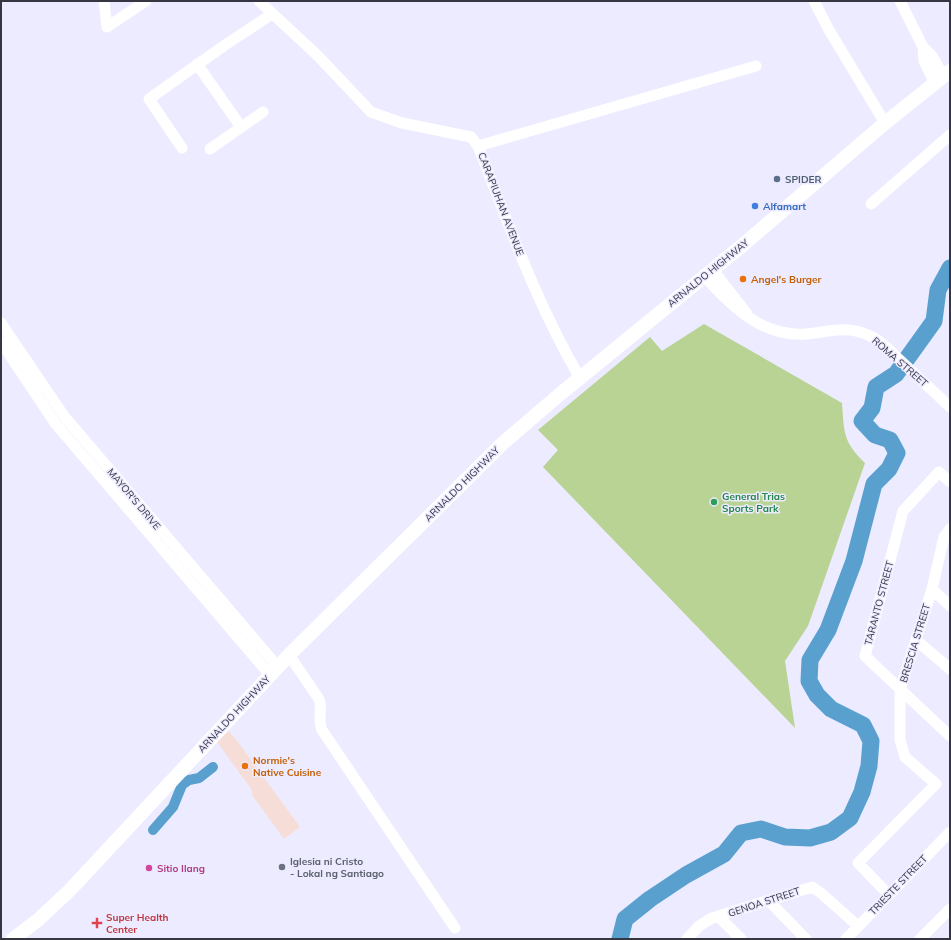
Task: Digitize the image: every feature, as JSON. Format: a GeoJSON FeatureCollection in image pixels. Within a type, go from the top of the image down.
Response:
{"type":"FeatureCollection","features":[{"type":"Feature","properties":{"kind":"main road","name":"ARNALDO HIGHWAY"},"geometry":{"type":"LineString","coordinates":[[13,939],[38,920],[70,890],[289,655],[503,443],[708,273],[885,123],[943,77]]}},
{"type":"Feature","properties":{"kind":"street"},"geometry":{"type":"LineString","coordinates":[[104,1],[107,27],[146,1]]}},
{"type":"Feature","properties":{"kind":"street","name":"CARAPIUHAN AVENUE"},"geometry":{"type":"LineString","coordinates":[[259,1],[318,56],[371,112],[402,122],[471,137],[478,146],[526,269],[560,344],[580,378]]}},
{"type":"Feature","properties":{"kind":"street"},"geometry":{"type":"LineString","coordinates":[[814,1],[829,30],[885,123]]}},
{"type":"Feature","properties":{"kind":"street"},"geometry":{"type":"LineString","coordinates":[[900,1],[923,47],[924,61],[943,77]]}},
{"type":"Feature","properties":{"kind":"street"},"geometry":{"type":"LineString","coordinates":[[182,148],[148,99],[272,14]]}},
{"type":"Feature","properties":{"kind":"street"},"geometry":{"type":"LineString","coordinates":[[198,64],[241,127]]}},
{"type":"Feature","properties":{"kind":"street"},"geometry":{"type":"LineString","coordinates":[[478,146],[756,66]]}},
{"type":"Feature","properties":{"kind":"street"},"geometry":{"type":"LineString","coordinates":[[210,149],[263,112]]}},
{"type":"Feature","properties":{"kind":"street"},"geometry":{"type":"LineString","coordinates":[[870,204],[950,135]]}},
{"type":"Feature","properties":{"kind":"street","name":"ROMA STREET"},"geometry":{"type":"LineString","coordinates":[[708,273],[731,306],[751,320],[764,326],[793,334],[839,329],[855,330],[869,335],[894,354],[950,407]]}},
{"type":"Feature","properties":{"kind":"street","name":"MAYOR'S DRIVE"},"geometry":{"type":"LineString","coordinates":[[1,324],[100,468]]}},
{"type":"Feature","properties":{"kind":"street","name":"MAYOR'S DRIVE"},"geometry":{"type":"LineString","coordinates":[[1,342],[52,418],[100,468],[274,671]]}},
{"type":"Feature","properties":{"kind":"street","name":"TARANTO STREET"},"geometry":{"type":"LineString","coordinates":[[950,482],[939,472],[903,511],[865,656],[950,736]]}},
{"type":"Feature","properties":{"kind":"street","name":"BRESCIA STREET"},"geometry":{"type":"LineString","coordinates":[[889,895],[858,863],[936,784],[905,757],[900,740],[900,690],[948,536]]}},
{"type":"Feature","properties":{"kind":"street"},"geometry":{"type":"LineString","coordinates":[[932,589],[950,606]]}},
{"type":"Feature","properties":{"kind":"street"},"geometry":{"type":"LineString","coordinates":[[916,640],[950,670]]}},
{"type":"Feature","properties":{"kind":"street"},"geometry":{"type":"LineString","coordinates":[[289,655],[319,699],[321,704],[319,722],[322,730],[455,928]]}},
{"type":"Feature","properties":{"kind":"street","name":"TRIESTE STREET"},"geometry":{"type":"LineString","coordinates":[[846,939],[950,832]]}},
{"type":"Feature","properties":{"kind":"street","name":"GENOA STREET"},"geometry":{"type":"LineString","coordinates":[[686,939],[706,921],[718,916],[812,888],[821,893],[858,926]]}},
{"type":"Feature","properties":{"kind":"street"},"geometry":{"type":"LineString","coordinates":[[768,900],[806,939]]}},
{"type":"Feature","properties":{"kind":"street"},"geometry":{"type":"LineString","coordinates":[[920,939],[950,909]]}},
{"type":"Feature","properties":{"kind":"street"},"geometry":{"type":"LineString","coordinates":[[718,916],[741,939]]}},
{"type":"Feature","properties":{"kind":"shaded area","name":"Normie's Native Cuisine"},"geometry":{"type":"Polygon","coordinates":[[[228,731],[235,738],[300,827],[284,839],[252,795],[252,790],[217,742],[228,731]]]}},
{"type":"Feature","properties":{"kind":"green space","name":"General Trias Sports Park"},"geometry":{"type":"Polygon","coordinates":[[[704,324],[842,403],[843,422],[846,436],[852,449],[865,463],[808,626],[785,661],[795,728],[543,467],[558,450],[538,430],[650,337],[662,351],[704,324]]]}},
{"type":"Feature","properties":{"kind":"waterway"},"geometry":{"type":"LineString","coordinates":[[620,939],[625,919],[650,899],[686,875],[724,854],[741,833],[761,829],[785,837],[810,838],[831,832],[850,818],[862,792],[869,766],[871,741],[863,725],[831,709],[817,695],[809,681],[810,660],[828,630],[854,561],[874,484],[889,469],[897,453],[890,440],[875,435],[862,421],[872,408],[876,387],[896,374],[934,321],[938,290],[950,268]]}},
{"type":"Feature","properties":{"kind":"waterway"},"geometry":{"type":"LineString","coordinates":[[153,830],[173,807],[182,785],[189,780],[199,778],[213,767]]}},
{"type":"Feature","properties":{"kind":"place","name":"SPIDER"},"geometry":{"type":"Point","coordinates":[777,179]}},
{"type":"Feature","properties":{"kind":"place","name":"Alfamart"},"geometry":{"type":"Point","coordinates":[755,206]}},
{"type":"Feature","properties":{"kind":"place","name":"Angel's Burger"},"geometry":{"type":"Point","coordinates":[743,279]}},
{"type":"Feature","properties":{"kind":"place","name":"General Trias Sports Park"},"geometry":{"type":"Point","coordinates":[714,502]}},
{"type":"Feature","properties":{"kind":"place","name":"Normie's Native Cuisine"},"geometry":{"type":"Point","coordinates":[245,766]}},
{"type":"Feature","properties":{"kind":"place","name":"Iglesia ni Cristo - Lokal ng Santiago"},"geometry":{"type":"Point","coordinates":[282,867]}},
{"type":"Feature","properties":{"kind":"place","name":"Sitio Ilang"},"geometry":{"type":"Point","coordinates":[149,868]}},
{"type":"Feature","properties":{"kind":"place","name":"Super Health Center"},"geometry":{"type":"Point","coordinates":[97,923]}}]}
